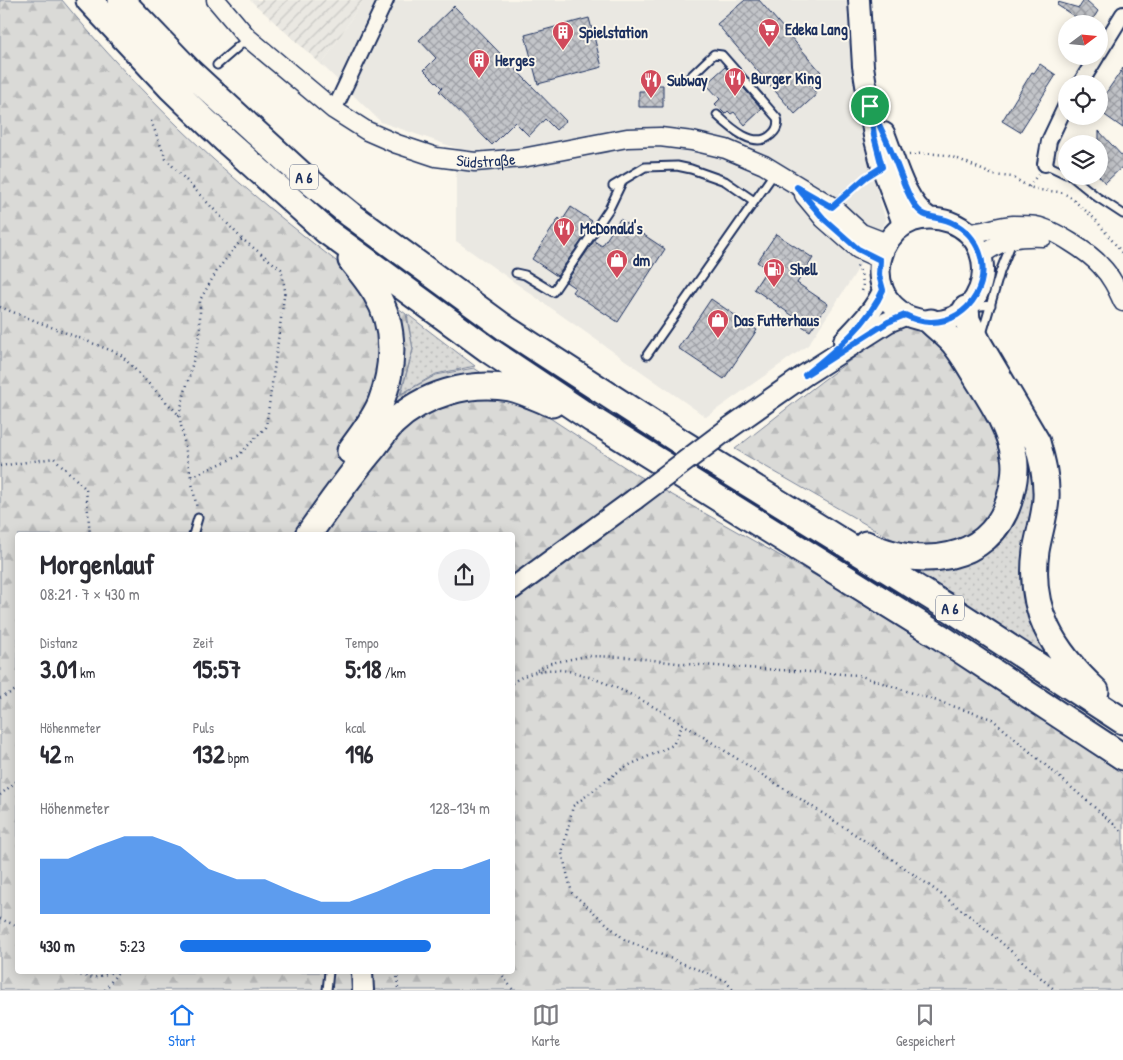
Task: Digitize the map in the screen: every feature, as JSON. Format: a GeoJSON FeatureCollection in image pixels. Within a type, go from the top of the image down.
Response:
{"type":"FeatureCollection","features":[{"type":"Feature","properties":{"kind":"highway","name":"A 6"},"geometry":{"type":"LineString","coordinates":[[89,0],[171,88],[224,140],[326,231],[490,351],[593,420],[939,636],[1123,757]]}},
{"type":"Feature","properties":{"kind":"highway","name":"A 6"},"geometry":{"type":"LineString","coordinates":[[122,0],[190,72],[303,176],[351,215],[508,330],[642,418],[954,611],[1123,721]]}},
{"type":"Feature","properties":{"kind":"highway"},"geometry":{"type":"LineString","coordinates":[[290,532],[370,424],[381,402],[390,365],[391,342],[386,318],[378,295],[326,231]]}},
{"type":"Feature","properties":{"kind":"highway"},"geometry":{"type":"LineString","coordinates":[[967,308],[967,320],[979,344],[1037,442],[1042,459],[1046,499],[1036,551],[1034,580],[1041,615],[1048,632],[1062,656],[1084,680],[1123,715]]}},
{"type":"Feature","properties":{"kind":"highway"},"geometry":{"type":"LineString","coordinates":[[774,499],[880,551],[913,558],[938,558],[960,554],[976,545],[993,531],[1006,512],[1014,485],[1015,458],[1010,435],[992,402],[955,344],[931,322]]}},
{"type":"Feature","properties":{"kind":"highway"},"geometry":{"type":"LineString","coordinates":[[310,532],[359,464],[393,423],[436,396],[466,387],[511,388],[593,420]]}},
{"type":"Feature","properties":{"kind":"main road"},"geometry":{"type":"LineString","coordinates":[[859,0],[864,66],[870,106],[889,163],[894,198],[902,227]]}},
{"type":"Feature","properties":{"kind":"main road"},"geometry":{"type":"LineString","coordinates":[[889,163],[914,206],[929,218]]}},
{"type":"Feature","properties":{"kind":"main road"},"geometry":{"type":"LineString","coordinates":[[929,218],[943,219],[956,224],[976,243],[986,260],[982,283],[976,296],[967,308],[949,319],[931,322],[905,315],[892,305],[883,290],[879,275],[884,251],[902,227],[919,219],[929,218]]}},
{"type":"Feature","properties":{"kind":"main road"},"geometry":{"type":"LineString","coordinates":[[805,375],[836,349],[868,316],[878,302],[883,290]]}},
{"type":"Feature","properties":{"kind":"main road"},"geometry":{"type":"LineString","coordinates":[[515,587],[728,429],[805,375],[888,322],[905,315]]}},
{"type":"Feature","properties":{"kind":"main road"},"geometry":{"type":"LineString","coordinates":[[362,974],[363,990]]}},
{"type":"Feature","properties":{"kind":"street","name":"Südstraße"},"geometry":{"type":"LineString","coordinates":[[216,0],[248,38],[334,110],[367,131],[397,144],[436,157],[475,162],[522,158],[627,138],[660,137],[726,148],[776,172],[797,187],[832,207],[884,251]]}},
{"type":"Feature","properties":{"kind":"street"},"geometry":{"type":"LineString","coordinates":[[334,110],[386,0]]}},
{"type":"Feature","properties":{"kind":"street"},"geometry":{"type":"LineString","coordinates":[[1108,38],[1123,14]]}},
{"type":"Feature","properties":{"kind":"street"},"geometry":{"type":"LineString","coordinates":[[1045,164],[1049,140],[1058,121]]}},
{"type":"Feature","properties":{"kind":"street","name":"Südstraße"},"geometry":{"type":"LineString","coordinates":[[797,187],[824,219],[858,249],[884,251]]}},
{"type":"Feature","properties":{"kind":"street"},"geometry":{"type":"LineString","coordinates":[[967,233],[978,233],[1012,225],[1037,226],[1084,250],[1101,265],[1115,285],[1123,302]]}},
{"type":"Feature","properties":{"kind":"street"},"geometry":{"type":"LineString","coordinates":[[986,260],[1004,241],[1025,236],[1044,237],[1070,242]]}},
{"type":"Feature","properties":{"kind":"lane"},"geometry":{"type":"LineString","coordinates":[[217,65],[248,38]]}},
{"type":"Feature","properties":{"kind":"lane"},"geometry":{"type":"LineString","coordinates":[[690,77],[714,54],[722,55],[777,118],[778,124],[774,132],[766,139],[758,140],[743,136],[731,129],[717,115]]}},
{"type":"Feature","properties":{"kind":"lane"},"geometry":{"type":"LineString","coordinates":[[1045,164],[1058,170]]}},
{"type":"Feature","properties":{"kind":"lane"},"geometry":{"type":"LineString","coordinates":[[613,186],[646,166],[677,166],[726,181],[754,201]]}},
{"type":"Feature","properties":{"kind":"lane"},"geometry":{"type":"LineString","coordinates":[[647,355],[776,172]]}},
{"type":"Feature","properties":{"kind":"lane"},"geometry":{"type":"LineString","coordinates":[[516,273],[525,276],[552,292],[609,209],[623,180]]}},
{"type":"Feature","properties":{"kind":"lane"},"geometry":{"type":"LineString","coordinates":[[1082,185],[1123,214]]}},
{"type":"Feature","properties":{"kind":"lane"},"geometry":{"type":"LineString","coordinates":[[979,344],[1000,272],[1014,239]]}},
{"type":"Feature","properties":{"kind":"lane"},"geometry":{"type":"LineString","coordinates":[[986,260],[1000,272]]}},
{"type":"Feature","properties":{"kind":"lane"},"geometry":{"type":"LineString","coordinates":[[967,308],[991,305]]}},
{"type":"Feature","properties":{"kind":"lane"},"geometry":{"type":"LineString","coordinates":[[194,532],[198,518]]}},
{"type":"Feature","properties":{"kind":"lane"},"geometry":{"type":"LineString","coordinates":[[327,990],[329,974]]}},
{"type":"Feature","properties":{"kind":"path"},"geometry":{"type":"LineString","coordinates":[[151,121],[166,159],[242,239],[280,269],[285,290],[266,427],[238,456],[191,477]]}},
{"type":"Feature","properties":{"kind":"path"},"geometry":{"type":"LineString","coordinates":[[832,207],[866,177],[889,163],[910,154],[946,155],[993,175],[1012,177],[1030,187],[1060,192],[1069,196],[1095,219],[1123,254]]}},
{"type":"Feature","properties":{"kind":"path"},"geometry":{"type":"LineString","coordinates":[[198,518],[179,415],[200,335],[200,300],[218,269],[242,239]]}},
{"type":"Feature","properties":{"kind":"path"},"geometry":{"type":"LineString","coordinates":[[854,259],[860,270],[863,289],[860,297]]}},
{"type":"Feature","properties":{"kind":"path"},"geometry":{"type":"LineString","coordinates":[[0,307],[120,354],[179,415]]}},
{"type":"Feature","properties":{"kind":"path"},"geometry":{"type":"LineString","coordinates":[[0,466],[54,458],[86,489],[90,532]]}},
{"type":"Feature","properties":{"kind":"path"},"geometry":{"type":"LineString","coordinates":[[515,682],[551,663],[586,656],[629,657],[685,664],[858,675],[992,719],[1123,832]]}},
{"type":"Feature","properties":{"kind":"path"},"geometry":{"type":"LineString","coordinates":[[536,671],[573,672],[622,690],[683,724],[878,849],[964,912],[1055,990]]}},
{"type":"Feature","properties":{"kind":"path"},"geometry":{"type":"LineString","coordinates":[[0,698],[15,690]]}},
{"type":"Feature","properties":{"kind":"path"},"geometry":{"type":"LineString","coordinates":[[683,724],[673,745],[623,768],[573,806],[562,853],[572,894],[625,940],[726,981],[733,990]]}},
{"type":"Feature","properties":{"kind":"path"},"geometry":{"type":"LineString","coordinates":[[0,795],[15,782]]}},
{"type":"Feature","properties":{"kind":"path"},"geometry":{"type":"LineString","coordinates":[[0,920],[15,925]]}},
{"type":"Feature","properties":{"kind":"path"},"geometry":{"type":"LineString","coordinates":[[75,974],[92,978],[106,974]]}},
{"type":"Feature","properties":{"kind":"path"},"geometry":{"type":"LineString","coordinates":[[105,990],[117,974]]}},
{"type":"Feature","properties":{"kind":"path"},"geometry":{"type":"LineString","coordinates":[[397,974],[398,990]]}},
{"type":"Feature","properties":{"kind":"path"},"geometry":{"type":"LineString","coordinates":[[501,974],[513,990]]}},
{"type":"Feature","properties":{"kind":"shaded area"},"geometry":{"type":"Polygon","coordinates":[[[250,0],[363,0],[322,65],[250,0]]]}},
{"type":"Feature","properties":{"kind":"shaded area"},"geometry":{"type":"Polygon","coordinates":[[[363,0],[853,0],[850,34],[871,170],[886,221],[853,277],[808,345],[706,417],[456,241],[456,148],[381,122],[322,65],[363,0]]]}},
{"type":"Feature","properties":{"kind":"green space"},"geometry":{"type":"Polygon","coordinates":[[[0,0],[62,0],[113,59],[167,115],[224,169],[298,231],[406,314],[413,349],[400,395],[436,375],[474,368],[635,474],[903,625],[1123,774],[1123,990],[0,990],[0,0]]]}},
{"type":"Feature","properties":{"kind":"green space"},"geometry":{"type":"Polygon","coordinates":[[[407,314],[475,366],[436,374],[401,394],[413,350],[407,314]]]}},
{"type":"Feature","properties":{"kind":"green space"},"geometry":{"type":"Polygon","coordinates":[[[906,325],[918,331],[931,333],[970,375],[1007,465],[993,515],[969,534],[949,545],[926,548],[905,545],[886,536],[735,449],[822,381],[889,332],[906,325]]]}},
{"type":"Feature","properties":{"kind":"green space"},"geometry":{"type":"Polygon","coordinates":[[[1007,416],[1035,462],[1050,653],[1045,660],[914,572],[921,566],[975,556],[1007,416]]]}},
{"type":"Feature","properties":{"kind":"building","name":"Edeka Lang"},"geometry":{"type":"Polygon","coordinates":[[[745,0],[759,0],[821,72],[808,83],[817,94],[795,114],[717,24],[745,0]]]}},
{"type":"Feature","properties":{"kind":"building"},"geometry":{"type":"Polygon","coordinates":[[[1084,0],[1086,0],[1098,11],[1096,15],[1072,15],[1057,5],[1058,2],[1079,8],[1084,0]]]}},
{"type":"Feature","properties":{"kind":"building","name":"Herges"},"geometry":{"type":"Polygon","coordinates":[[[454,6],[566,121],[556,130],[545,119],[529,136],[515,122],[492,145],[439,91],[442,88],[424,70],[436,58],[419,40],[454,6]]]}},
{"type":"Feature","properties":{"kind":"building","name":"Spielstation"},"geometry":{"type":"Polygon","coordinates":[[[589,18],[602,67],[538,84],[525,35],[589,18]]]}},
{"type":"Feature","properties":{"kind":"building"},"geometry":{"type":"Polygon","coordinates":[[[1040,64],[1056,75],[1020,132],[1002,121],[1032,72],[1034,73],[1040,64]]]}},
{"type":"Feature","properties":{"kind":"building","name":"Burger King"},"geometry":{"type":"Polygon","coordinates":[[[725,67],[762,109],[745,125],[734,112],[731,114],[728,111],[725,114],[715,104],[720,99],[706,84],[725,67]]]}},
{"type":"Feature","properties":{"kind":"building"},"geometry":{"type":"Polygon","coordinates":[[[1123,68],[1123,128],[1108,117],[1108,90],[1123,68]]]}},
{"type":"Feature","properties":{"kind":"building","name":"Subway"},"geometry":{"type":"Polygon","coordinates":[[[650,85],[663,85],[663,107],[639,107],[639,91],[651,91],[650,85]]]}},
{"type":"Feature","properties":{"kind":"building"},"geometry":{"type":"Polygon","coordinates":[[[1108,141],[1123,157],[1123,166],[1108,180],[1108,141]]]}},
{"type":"Feature","properties":{"kind":"building"},"geometry":{"type":"Polygon","coordinates":[[[571,207],[592,221],[583,235],[585,236],[557,276],[532,259],[559,218],[562,221],[571,207]]]}},
{"type":"Feature","properties":{"kind":"building"},"geometry":{"type":"Polygon","coordinates":[[[620,219],[665,249],[618,322],[572,292],[575,288],[566,282],[594,241],[602,246],[620,219]]]}},
{"type":"Feature","properties":{"kind":"building"},"geometry":{"type":"Polygon","coordinates":[[[776,234],[813,258],[797,283],[828,304],[810,331],[791,319],[793,316],[754,289],[767,269],[757,262],[776,234]]]}},
{"type":"Feature","properties":{"kind":"building","name":"Das Futterhaus"},"geometry":{"type":"Polygon","coordinates":[[[711,299],[757,330],[724,379],[678,348],[711,299]]]}},
{"type":"Feature","properties":{"kind":"place","name":"Edeka Lang"},"geometry":{"type":"Point","coordinates":[769,48]}},
{"type":"Feature","properties":{"kind":"place","name":"Spielstation"},"geometry":{"type":"Point","coordinates":[563,51]}},
{"type":"Feature","properties":{"kind":"place","name":"Herges"},"geometry":{"type":"Point","coordinates":[479,79]}},
{"type":"Feature","properties":{"kind":"place","name":"Burger King"},"geometry":{"type":"Point","coordinates":[735,97]}},
{"type":"Feature","properties":{"kind":"place","name":"Subway"},"geometry":{"type":"Point","coordinates":[651,99]}},
{"type":"Feature","properties":{"kind":"place","name":"McDonald's"},"geometry":{"type":"Point","coordinates":[564,247]}},
{"type":"Feature","properties":{"kind":"place","name":"dm"},"geometry":{"type":"Point","coordinates":[617,279]}},
{"type":"Feature","properties":{"kind":"place","name":"Shell"},"geometry":{"type":"Point","coordinates":[774,288]}},
{"type":"Feature","properties":{"kind":"place","name":"Das Futterhaus"},"geometry":{"type":"Point","coordinates":[718,339]}},
{"type":"Feature","properties":{"kind":"route"},"geometry":{"type":"LineString","coordinates":[[870,106],[883,131],[906,191],[914,206],[929,218],[943,219],[956,224],[976,243],[982,259],[982,283],[968,307],[955,316],[944,321],[931,322],[905,315],[888,322],[805,375],[836,349],[868,316],[878,302],[883,290],[879,275],[880,260],[858,249],[824,219],[797,187],[832,207],[866,177],[882,167],[874,136],[870,106]]}}]}
